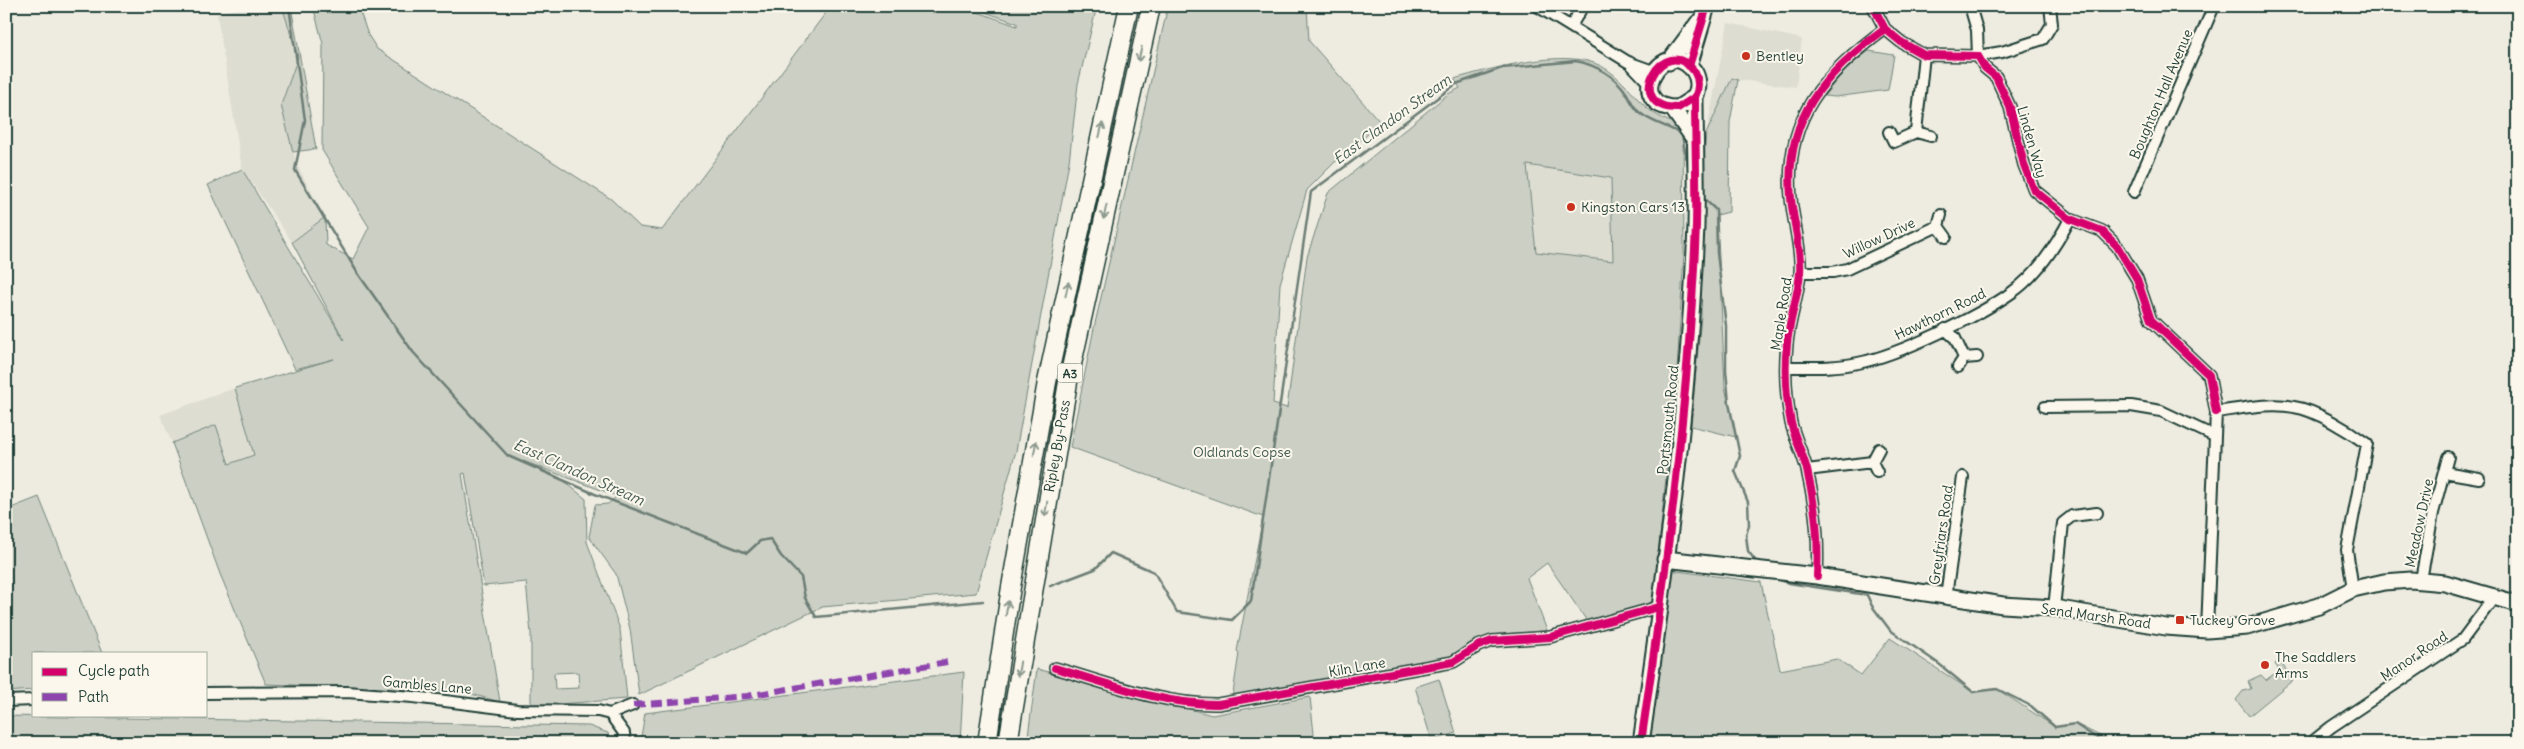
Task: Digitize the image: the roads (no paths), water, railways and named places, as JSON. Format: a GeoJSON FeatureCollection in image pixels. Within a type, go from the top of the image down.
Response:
{"type":"FeatureCollection","features":[{"type":"Feature","properties":{"kind":"highway","name":"Ripley By-Pass"},"geometry":{"type":"LineString","coordinates":[[987,743],[1011,587],[1047,382],[1130,6]]}},
{"type":"Feature","properties":{"kind":"highway","name":"Ripley By-Pass"},"geometry":{"type":"LineString","coordinates":[[1008,743],[1068,382],[1151,6]]}},
{"type":"Feature","properties":{"kind":"main road"},"geometry":{"type":"LineString","coordinates":[[1669,62],[1676,60],[1689,66],[1704,13]]}},
{"type":"Feature","properties":{"kind":"main road"},"geometry":{"type":"LineString","coordinates":[[1696,141],[1672,108],[1654,99],[1650,92],[1651,77],[1669,62],[1704,13]]}},
{"type":"Feature","properties":{"kind":"main road","name":"Portsmouth Road"},"geometry":{"type":"LineString","coordinates":[[1641,743],[1665,559],[1692,304],[1697,181],[1695,97],[1698,88],[1697,77],[1689,66]]}},
{"type":"Feature","properties":{"kind":"main road"},"geometry":{"type":"LineString","coordinates":[[1672,108],[1684,105],[1695,97]]}},
{"type":"Feature","properties":{"kind":"main road","name":"Send Marsh Road"},"geometry":{"type":"LineString","coordinates":[[1665,559],[1817,576],[2019,607],[2054,608],[2166,627],[2207,630],[2247,627],[2319,606],[2353,590],[2384,582],[2420,580],[2445,583],[2518,604]]}},
{"type":"Feature","properties":{"kind":"street"},"geometry":{"type":"LineString","coordinates":[[1537,6],[1651,77]]}},
{"type":"Feature","properties":{"kind":"street"},"geometry":{"type":"LineString","coordinates":[[1571,26],[1583,6]]}},
{"type":"Feature","properties":{"kind":"street"},"geometry":{"type":"LineString","coordinates":[[1873,6],[1885,29],[1924,55],[1978,56],[2002,52],[2043,40],[2052,24],[2050,6]]}},
{"type":"Feature","properties":{"kind":"street"},"geometry":{"type":"LineString","coordinates":[[1970,6],[1977,30],[1978,56]]}},
{"type":"Feature","properties":{"kind":"street","name":"Boughton Hall Avenue"},"geometry":{"type":"LineString","coordinates":[[2134,192],[2214,6]]}},
{"type":"Feature","properties":{"kind":"street","name":"Maple Road"},"geometry":{"type":"LineString","coordinates":[[1817,576],[1816,536],[1807,470],[1792,425],[1786,383],[1787,344],[1800,272],[1790,183],[1792,150],[1811,100],[1832,72],[1885,29]]}},
{"type":"Feature","properties":{"kind":"street"},"geometry":{"type":"LineString","coordinates":[[1916,132],[1924,55]]}},
{"type":"Feature","properties":{"kind":"street","name":"Linden Way"},"geometry":{"type":"LineString","coordinates":[[1978,56],[1985,68],[1996,77],[2010,108],[2024,165],[2034,190],[2070,219],[2102,231],[2117,246],[2137,279],[2151,320],[2209,375],[2216,412]]}},
{"type":"Feature","properties":{"kind":"street"},"geometry":{"type":"LineString","coordinates":[[1889,132],[1894,142],[1916,132],[1931,136]]}},
{"type":"Feature","properties":{"kind":"street"},"geometry":{"type":"LineString","coordinates":[[1941,215],[1938,226],[1946,237]]}},
{"type":"Feature","properties":{"kind":"street","name":"Hawthorn Road"},"geometry":{"type":"LineString","coordinates":[[1786,367],[1858,363],[1896,351],[1945,329],[2012,293],[2038,269],[2058,241],[2070,219]]}},
{"type":"Feature","properties":{"kind":"street","name":"Willow Drive"},"geometry":{"type":"LineString","coordinates":[[1800,272],[1833,272],[1846,269],[1938,226]]}},
{"type":"Feature","properties":{"kind":"street"},"geometry":{"type":"LineString","coordinates":[[1945,329],[1955,338],[1964,358]]}},
{"type":"Feature","properties":{"kind":"street"},"geometry":{"type":"LineString","coordinates":[[1964,358],[1977,357]]}},
{"type":"Feature","properties":{"kind":"street"},"geometry":{"type":"LineString","coordinates":[[1958,367],[1964,358]]}},
{"type":"Feature","properties":{"kind":"street"},"geometry":{"type":"LineString","coordinates":[[2045,407],[2131,406],[2162,411],[2214,436]]}},
{"type":"Feature","properties":{"kind":"street"},"geometry":{"type":"LineString","coordinates":[[2207,630],[2216,412],[2262,406],[2295,407],[2343,427],[2367,444],[2347,550],[2353,590]]}},
{"type":"Feature","properties":{"kind":"street"},"geometry":{"type":"LineString","coordinates":[[1807,470],[1874,467],[1879,450]]}},
{"type":"Feature","properties":{"kind":"street","name":"Meadow Drive"},"geometry":{"type":"LineString","coordinates":[[2420,580],[2433,513],[2448,457]]}},
{"type":"Feature","properties":{"kind":"street","name":"Meadow Drive"},"geometry":{"type":"LineString","coordinates":[[2444,472],[2479,478]]}},
{"type":"Feature","properties":{"kind":"street","name":"Greyfriars Road"},"geometry":{"type":"LineString","coordinates":[[1946,596],[1963,477]]}},
{"type":"Feature","properties":{"kind":"street"},"geometry":{"type":"LineString","coordinates":[[2054,608],[2063,523],[2072,516],[2097,514]]}},
{"type":"Feature","properties":{"kind":"street","name":"Manor Road"},"geometry":{"type":"LineString","coordinates":[[2311,743],[2463,639],[2495,596]]}},
{"type":"Feature","properties":{"kind":"street","name":"Kiln Lane"},"geometry":{"type":"LineString","coordinates":[[1055,668],[1147,694],[1200,704],[1218,704],[1453,662],[1478,646],[1492,641],[1550,637],[1659,608]]}},
{"type":"Feature","properties":{"kind":"street","name":"Gambles Lane"},"geometry":{"type":"LineString","coordinates":[[208,694],[262,691],[347,692],[422,698],[517,710],[598,711],[610,714]]}},
{"type":"Feature","properties":{"kind":"street"},"geometry":{"type":"LineString","coordinates":[[6,701],[32,700]]}},
{"type":"Feature","properties":{"kind":"street"},"geometry":{"type":"LineString","coordinates":[[625,743],[624,733],[610,714],[633,705]]}},
{"type":"Feature","properties":{"kind":"waterway","name":"East Clandon Stream"},"geometry":{"type":"LineString","coordinates":[[289,6],[305,120],[295,170],[357,272],[413,352],[508,456],[595,494],[747,553],[760,541],[770,539],[781,556],[801,577],[805,598],[816,617],[983,601]]}},
{"type":"Feature","properties":{"kind":"waterway","name":"East Clandon Stream"},"geometry":{"type":"LineString","coordinates":[[1050,586],[1095,569],[1111,553],[1154,572],[1177,612],[1232,620],[1251,601],[1311,192],[1456,84],[1502,68],[1576,61],[1591,65],[1605,72],[1617,82],[1640,113],[1682,135],[1689,171]]}},
{"type":"Feature","properties":{"kind":"waterway","name":"East Clandon Stream"},"geometry":{"type":"LineString","coordinates":[[1701,196],[1716,210],[1717,253],[1726,326],[1726,370],[1729,403],[1740,456],[1735,471],[1748,502],[1749,525],[1746,535],[1748,551],[1758,564]]}},
{"type":"Feature","properties":{"kind":"waterway","name":"East Clandon Stream"},"geometry":{"type":"LineString","coordinates":[[1777,579],[1789,583],[1867,595],[1872,606],[1890,630],[1939,664],[1973,692],[1997,689],[2031,706],[2055,727],[2075,724],[2104,743]]}},
{"type":"Feature","properties":{"kind":"place","name":"Bentley"},"geometry":{"type":"Point","coordinates":[1746,56]}},
{"type":"Feature","properties":{"kind":"place","name":"Kingston Cars 13"},"geometry":{"type":"Point","coordinates":[1571,207]}},
{"type":"Feature","properties":{"kind":"place","name":"Tuckey Grove"},"geometry":{"type":"Point","coordinates":[2180,620]}},
{"type":"Feature","properties":{"kind":"place","name":"The Saddlers Arms"},"geometry":{"type":"Point","coordinates":[2265,665]}},
{"type":"Feature","properties":{"kind":"park label","name":"Oldlands Copse"},"geometry":{"type":"Point","coordinates":[1242,452]}}]}
